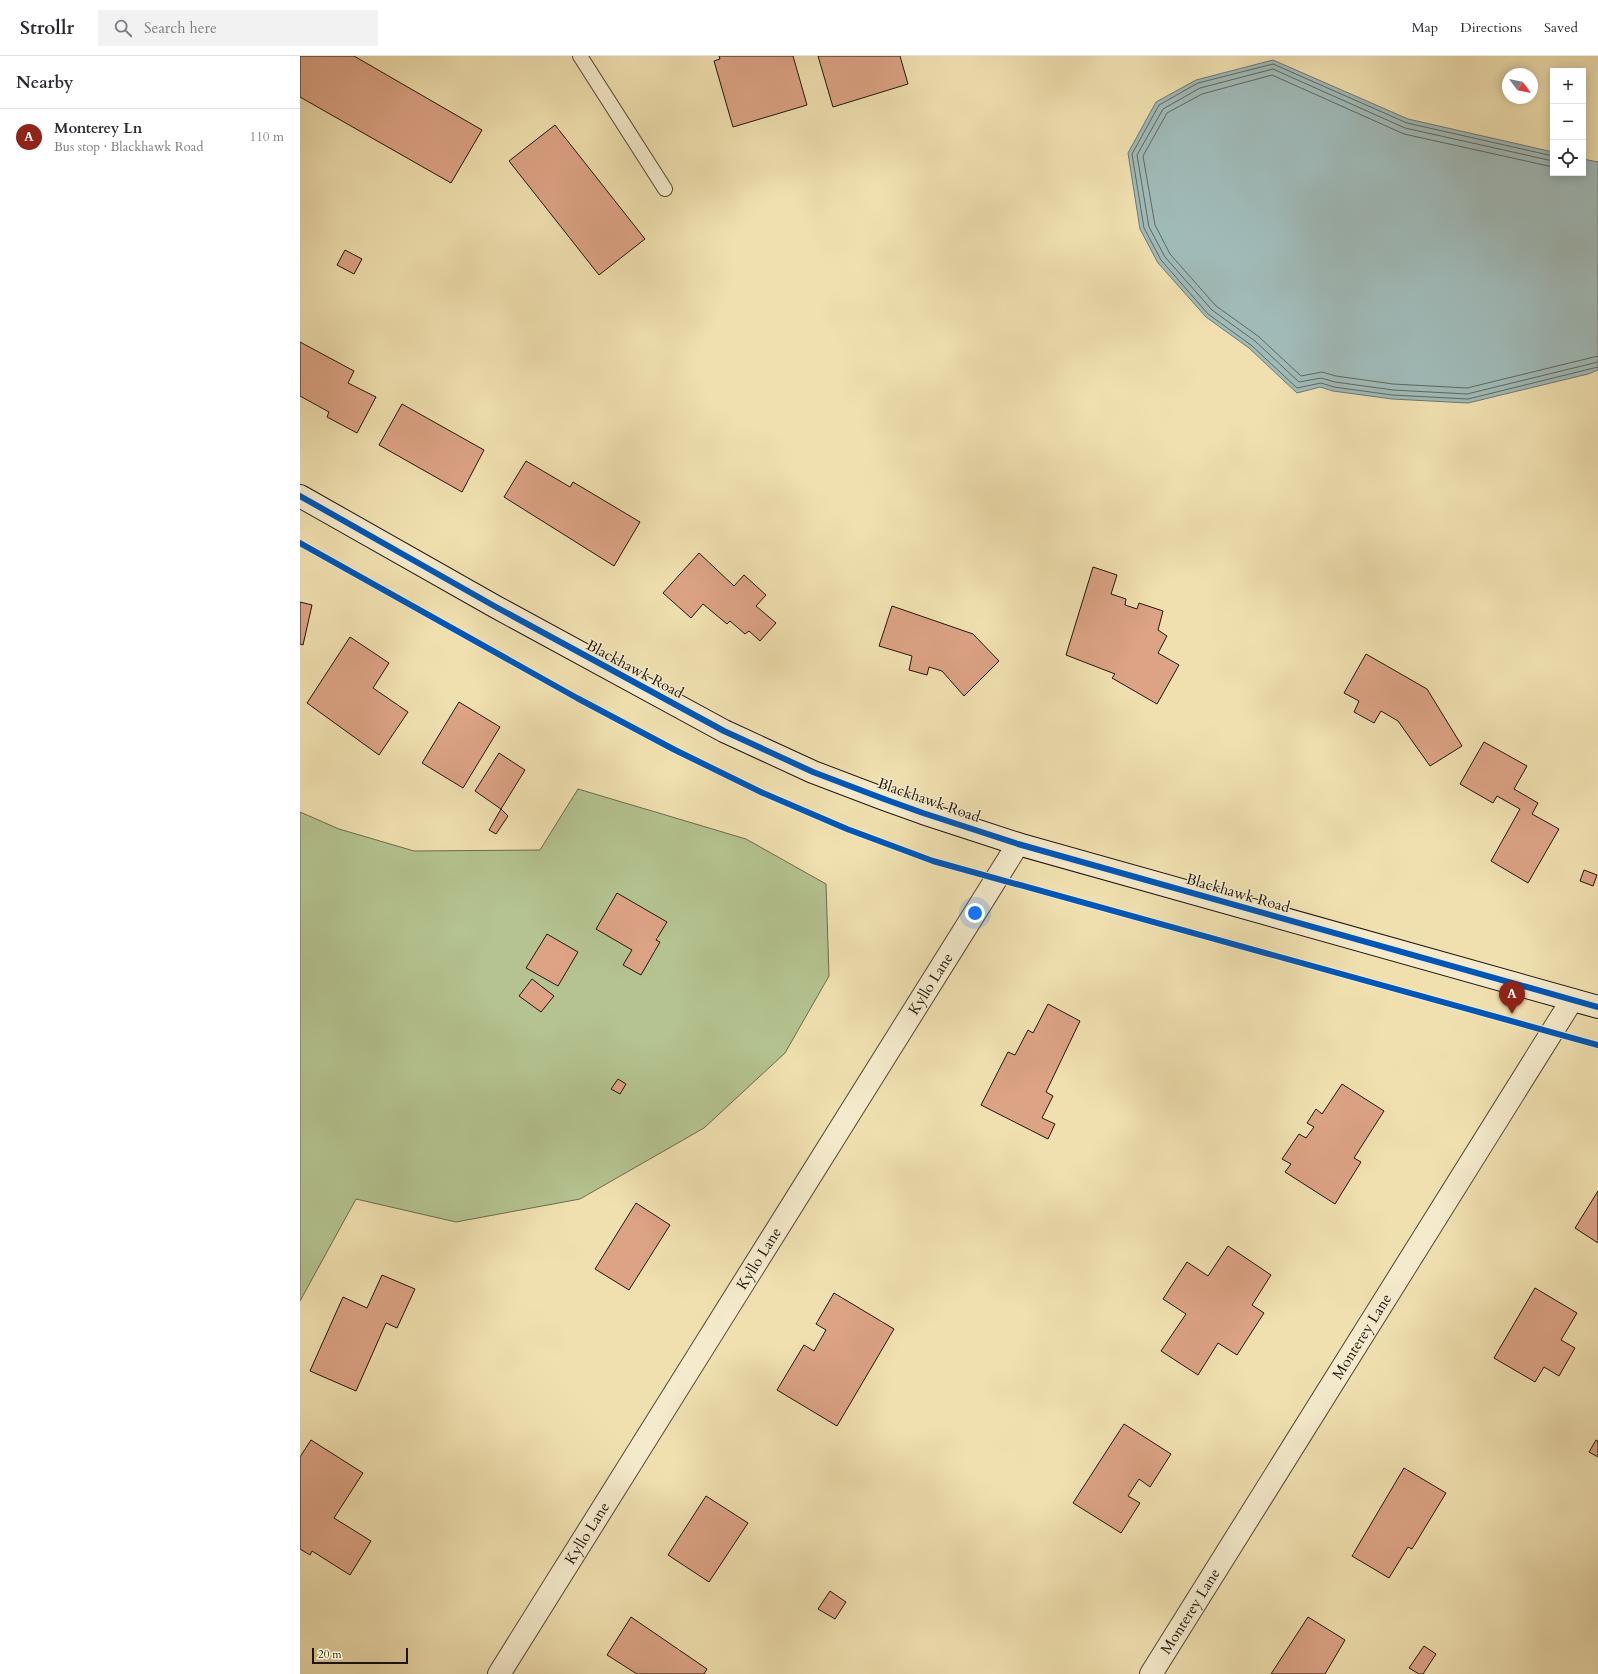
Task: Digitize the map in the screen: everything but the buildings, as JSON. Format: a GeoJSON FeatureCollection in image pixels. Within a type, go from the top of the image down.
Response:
{"type":"FeatureCollection","features":[{"type":"Feature","properties":{"kind":"street","name":"Blackhawk Road"},"geometry":{"type":"LineString","coordinates":[[300,496],[496,607],[724,731],[813,772],[923,814],[1018,844],[1598,1007]]}},
{"type":"Feature","properties":{"kind":"street","name":"Kyllo Lane"},"geometry":{"type":"LineString","coordinates":[[499,1674],[1018,844]]}},
{"type":"Feature","properties":{"kind":"street","name":"Monterey Lane"},"geometry":{"type":"LineString","coordinates":[[1151,1674],[1572,1000]]}},
{"type":"Feature","properties":{"kind":"lane"},"geometry":{"type":"LineString","coordinates":[[580,56],[665,189]]}},
{"type":"Feature","properties":{"kind":"green space"},"geometry":{"type":"Polygon","coordinates":[[[578,789],[746,839],[826,884],[829,976],[785,1053],[704,1128],[580,1199],[456,1222],[356,1199],[300,1301],[300,812],[339,829],[414,851],[540,850],[578,789]]]}},
{"type":"Feature","properties":{"kind":"water"},"geometry":{"type":"Polygon","coordinates":[[[1273,60],[1408,119],[1550,151],[1550,176],[1586,176],[1586,160],[1598,162],[1598,370],[1588,374],[1468,403],[1392,399],[1333,391],[1320,387],[1297,393],[1249,348],[1206,317],[1158,263],[1140,229],[1128,153],[1156,102],[1196,80],[1273,60]]]}},
{"type":"Feature","properties":{"kind":"cycle path"},"geometry":{"type":"LineString","coordinates":[[300,496],[496,607],[724,731],[813,772],[923,813],[1018,844],[1598,1007]]}},
{"type":"Feature","properties":{"kind":"cycle path"},"geometry":{"type":"LineString","coordinates":[[300,543],[577,698],[675,750],[763,793],[847,829],[933,861],[1598,1045]]}},
{"type":"Feature","properties":{"kind":"place","name":"Monterey Ln"},"geometry":{"type":"Point","coordinates":[1512,1014]}}]}
